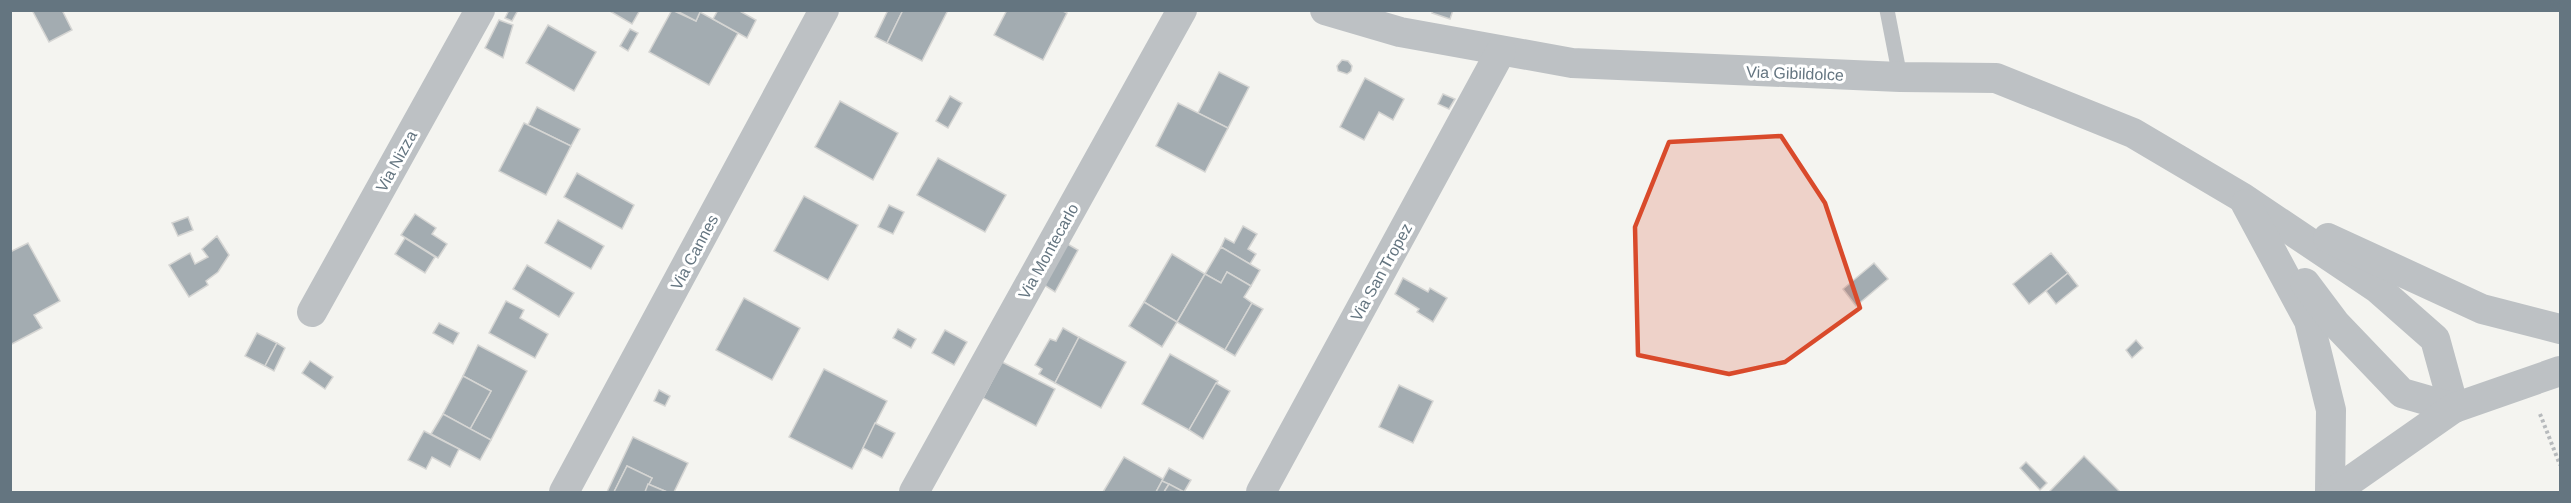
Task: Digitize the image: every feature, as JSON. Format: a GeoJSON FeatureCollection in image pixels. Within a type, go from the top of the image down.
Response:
{"type":"FeatureCollection","features":[{"type":"Feature","properties":{"kind":"street","name":"Via Nizza"},"geometry":{"type":"LineString","coordinates":[[312,312],[480,10]]}},
{"type":"Feature","properties":{"kind":"street","name":"Via Cannes"},"geometry":{"type":"LineString","coordinates":[[564,492],[824,10]]}},
{"type":"Feature","properties":{"kind":"street","name":"Via Montecarlo"},"geometry":{"type":"LineString","coordinates":[[914,492],[1182,10]]}},
{"type":"Feature","properties":{"kind":"street","name":"Via Gibildolce"},"geometry":{"type":"LineString","coordinates":[[1325,10],[1400,32],[1572,63],[1900,77],[1996,78],[2133,134],[2243,198]]}},
{"type":"Feature","properties":{"kind":"street","name":"Via San Tropez"},"geometry":{"type":"LineString","coordinates":[[1261,492],[1501,51]]}},
{"type":"Feature","properties":{"kind":"street"},"geometry":{"type":"LineString","coordinates":[[2243,198],[2482,309],[2560,329]]}},
{"type":"Feature","properties":{"kind":"street"},"geometry":{"type":"LineString","coordinates":[[2243,198],[2335,323],[2402,393],[2454,408]]}},
{"type":"Feature","properties":{"kind":"street"},"geometry":{"type":"LineString","coordinates":[[2243,198],[2377,288],[2435,339],[2454,408]]}},
{"type":"Feature","properties":{"kind":"street"},"geometry":{"type":"LineString","coordinates":[[2243,198],[2310,321],[2331,410],[2332,492]]}},
{"type":"Feature","properties":{"kind":"street"},"geometry":{"type":"LineString","coordinates":[[2332,492],[2454,408],[2560,371]]}},
{"type":"Feature","properties":{"kind":"lane"},"geometry":{"type":"LineString","coordinates":[[1887,10],[1900,77]]}},
{"type":"Feature","properties":{"kind":"path"},"geometry":{"type":"LineString","coordinates":[[2527,383],[2560,465]]}},
{"type":"Feature","properties":{"kind":"highlighted area"},"geometry":{"type":"Polygon","coordinates":[[[1781,136],[1825,203],[1860,308],[1785,362],[1729,374],[1638,355],[1635,227],[1669,142],[1781,136]]]}},
{"type":"Feature","properties":{"kind":"building"},"geometry":{"type":"Polygon","coordinates":[[[32,10],[62,10],[72,30],[49,42],[32,10]]]}},
{"type":"Feature","properties":{"kind":"building"},"geometry":{"type":"Polygon","coordinates":[[[509,10],[518,10],[512,21],[505,18],[509,10]]]}},
{"type":"Feature","properties":{"kind":"building"},"geometry":{"type":"Polygon","coordinates":[[[608,10],[640,10],[632,24],[608,10]]]}},
{"type":"Feature","properties":{"kind":"building"},"geometry":{"type":"Polygon","coordinates":[[[672,10],[696,21],[700,12],[738,33],[709,85],[649,52],[672,10]]]}},
{"type":"Feature","properties":{"kind":"building"},"geometry":{"type":"Polygon","coordinates":[[[675,10],[698,10],[700,12],[696,21],[675,10]]]}},
{"type":"Feature","properties":{"kind":"building"},"geometry":{"type":"Polygon","coordinates":[[[718,10],[738,10],[756,20],[747,38],[713,19],[718,10]]]}},
{"type":"Feature","properties":{"kind":"building"},"geometry":{"type":"Polygon","coordinates":[[[888,10],[903,10],[887,43],[875,37],[888,10]]]}},
{"type":"Feature","properties":{"kind":"building"},"geometry":{"type":"Polygon","coordinates":[[[903,10],[948,10],[922,61],[887,43],[903,10]]]}},
{"type":"Feature","properties":{"kind":"building"},"geometry":{"type":"Polygon","coordinates":[[[1007,10],[1061,10],[1067,13],[1043,60],[994,35],[1007,10]]]}},
{"type":"Feature","properties":{"kind":"building"},"geometry":{"type":"Polygon","coordinates":[[[1433,10],[1453,10],[1450,19],[1432,13],[1433,10]]]}},
{"type":"Feature","properties":{"kind":"building"},"geometry":{"type":"Polygon","coordinates":[[[499,20],[513,25],[503,58],[485,48],[499,20]]]}},
{"type":"Feature","properties":{"kind":"building"},"geometry":{"type":"Polygon","coordinates":[[[548,25],[596,52],[574,91],[526,63],[548,25]]]}},
{"type":"Feature","properties":{"kind":"building"},"geometry":{"type":"Polygon","coordinates":[[[630,29],[638,33],[628,51],[620,46],[630,29]]]}},
{"type":"Feature","properties":{"kind":"building"},"geometry":{"type":"Polygon","coordinates":[[[1342,60],[1348,61],[1352,66],[1351,71],[1347,74],[1338,71],[1337,66],[1342,60]]]}},
{"type":"Feature","properties":{"kind":"building"},"geometry":{"type":"Polygon","coordinates":[[[1219,72],[1249,87],[1228,128],[1198,113],[1219,72]]]}},
{"type":"Feature","properties":{"kind":"building"},"geometry":{"type":"Polygon","coordinates":[[[1365,78],[1404,99],[1393,120],[1379,112],[1364,140],[1340,127],[1365,78]]]}},
{"type":"Feature","properties":{"kind":"building"},"geometry":{"type":"Polygon","coordinates":[[[1443,94],[1455,99],[1449,109],[1438,104],[1443,94]]]}},
{"type":"Feature","properties":{"kind":"building"},"geometry":{"type":"Polygon","coordinates":[[[950,96],[962,103],[948,128],[936,121],[950,96]]]}},
{"type":"Feature","properties":{"kind":"building"},"geometry":{"type":"Polygon","coordinates":[[[840,101],[898,133],[873,180],[815,147],[840,101]]]}},
{"type":"Feature","properties":{"kind":"building"},"geometry":{"type":"Polygon","coordinates":[[[1178,103],[1228,128],[1205,172],[1156,146],[1178,103]]]}},
{"type":"Feature","properties":{"kind":"building"},"geometry":{"type":"Polygon","coordinates":[[[537,107],[580,129],[571,146],[528,125],[537,107]]]}},
{"type":"Feature","properties":{"kind":"building"},"geometry":{"type":"Polygon","coordinates":[[[524,123],[571,146],[546,195],[499,171],[524,123]]]}},
{"type":"Feature","properties":{"kind":"building"},"geometry":{"type":"Polygon","coordinates":[[[938,158],[1006,195],[985,232],[917,195],[938,158]]]}},
{"type":"Feature","properties":{"kind":"building"},"geometry":{"type":"Polygon","coordinates":[[[577,173],[634,205],[622,229],[564,197],[577,173]]]}},
{"type":"Feature","properties":{"kind":"building"},"geometry":{"type":"Polygon","coordinates":[[[804,196],[858,225],[828,280],[774,251],[804,196]]]}},
{"type":"Feature","properties":{"kind":"building"},"geometry":{"type":"Polygon","coordinates":[[[889,205],[904,212],[893,234],[878,227],[889,205]]]}},
{"type":"Feature","properties":{"kind":"building"},"geometry":{"type":"Polygon","coordinates":[[[415,214],[436,228],[432,234],[447,244],[438,258],[401,235],[415,214]]]}},
{"type":"Feature","properties":{"kind":"building"},"geometry":{"type":"Polygon","coordinates":[[[188,217],[193,230],[178,236],[172,223],[188,217]]]}},
{"type":"Feature","properties":{"kind":"building"},"geometry":{"type":"Polygon","coordinates":[[[558,220],[604,246],[591,269],[545,243],[558,220]]]}},
{"type":"Feature","properties":{"kind":"building"},"geometry":{"type":"Polygon","coordinates":[[[1243,226],[1257,234],[1248,249],[1256,254],[1250,264],[1221,247],[1225,238],[1234,243],[1243,226]]]}},
{"type":"Feature","properties":{"kind":"building"},"geometry":{"type":"Polygon","coordinates":[[[217,236],[229,255],[218,272],[206,281],[208,285],[189,297],[169,265],[190,253],[195,264],[208,257],[202,249],[217,236]]]}},
{"type":"Feature","properties":{"kind":"building"},"geometry":{"type":"Polygon","coordinates":[[[405,238],[435,257],[425,273],[395,254],[405,238]]]}},
{"type":"Feature","properties":{"kind":"building"},"geometry":{"type":"Polygon","coordinates":[[[1064,242],[1078,250],[1055,292],[1041,283],[1064,242]]]}},
{"type":"Feature","properties":{"kind":"building"},"geometry":{"type":"Polygon","coordinates":[[[28,243],[60,301],[34,315],[42,328],[10,345],[10,252],[28,243]]]}},
{"type":"Feature","properties":{"kind":"building"},"geometry":{"type":"Polygon","coordinates":[[[1221,247],[1260,270],[1251,286],[1227,272],[1221,283],[1205,274],[1221,247]]]}},
{"type":"Feature","properties":{"kind":"building"},"geometry":{"type":"Polygon","coordinates":[[[2051,253],[2068,273],[2029,304],[2013,284],[2051,253]]]}},
{"type":"Feature","properties":{"kind":"building"},"geometry":{"type":"Polygon","coordinates":[[[1172,254],[1205,274],[1177,322],[1144,302],[1172,254]]]}},
{"type":"Feature","properties":{"kind":"building"},"geometry":{"type":"Polygon","coordinates":[[[1874,263],[1888,279],[1856,306],[1843,289],[1874,263]]]}},
{"type":"Feature","properties":{"kind":"building"},"geometry":{"type":"Polygon","coordinates":[[[527,265],[574,293],[559,317],[513,289],[527,265]]]}},
{"type":"Feature","properties":{"kind":"building"},"geometry":{"type":"Polygon","coordinates":[[[1227,272],[1251,286],[1244,297],[1252,303],[1225,350],[1177,322],[1205,274],[1221,283],[1227,272]]]}},
{"type":"Feature","properties":{"kind":"building"},"geometry":{"type":"Polygon","coordinates":[[[2068,273],[2078,286],[2056,304],[2046,291],[2068,273]]]}},
{"type":"Feature","properties":{"kind":"building"},"geometry":{"type":"Polygon","coordinates":[[[1403,278],[1428,292],[1430,288],[1447,298],[1433,322],[1417,312],[1419,309],[1395,294],[1403,278]]]}},
{"type":"Feature","properties":{"kind":"building"},"geometry":{"type":"Polygon","coordinates":[[[744,298],[800,328],[772,380],[716,350],[744,298]]]}},
{"type":"Feature","properties":{"kind":"building"},"geometry":{"type":"Polygon","coordinates":[[[506,301],[524,310],[520,318],[548,334],[535,358],[489,333],[506,301]]]}},
{"type":"Feature","properties":{"kind":"building"},"geometry":{"type":"Polygon","coordinates":[[[1144,302],[1177,322],[1162,347],[1129,326],[1144,302]]]}},
{"type":"Feature","properties":{"kind":"building"},"geometry":{"type":"Polygon","coordinates":[[[1252,303],[1263,309],[1235,356],[1225,350],[1252,303]]]}},
{"type":"Feature","properties":{"kind":"building"},"geometry":{"type":"Polygon","coordinates":[[[439,323],[459,333],[453,344],[433,333],[439,323]]]}},
{"type":"Feature","properties":{"kind":"building"},"geometry":{"type":"Polygon","coordinates":[[[1063,328],[1079,337],[1055,383],[1039,374],[1042,369],[1035,365],[1050,339],[1056,341],[1063,328]]]}},
{"type":"Feature","properties":{"kind":"building"},"geometry":{"type":"Polygon","coordinates":[[[898,329],[916,339],[911,348],[893,338],[898,329]]]}},
{"type":"Feature","properties":{"kind":"building"},"geometry":{"type":"Polygon","coordinates":[[[945,330],[967,342],[954,365],[932,353],[945,330]]]}},
{"type":"Feature","properties":{"kind":"building"},"geometry":{"type":"Polygon","coordinates":[[[257,333],[277,343],[265,366],[245,356],[257,333]]]}},
{"type":"Feature","properties":{"kind":"building"},"geometry":{"type":"Polygon","coordinates":[[[1079,337],[1126,362],[1101,408],[1055,383],[1079,337]]]}},
{"type":"Feature","properties":{"kind":"building"},"geometry":{"type":"Polygon","coordinates":[[[2136,340],[2143,348],[2132,358],[2126,350],[2136,340]]]}},
{"type":"Feature","properties":{"kind":"building"},"geometry":{"type":"Polygon","coordinates":[[[277,343],[285,348],[274,371],[265,366],[277,343]]]}},
{"type":"Feature","properties":{"kind":"building"},"geometry":{"type":"Polygon","coordinates":[[[478,345],[527,371],[491,440],[470,429],[491,391],[463,376],[478,345]]]}},
{"type":"Feature","properties":{"kind":"building"},"geometry":{"type":"Polygon","coordinates":[[[1170,354],[1218,381],[1189,430],[1142,404],[1170,354]]]}},
{"type":"Feature","properties":{"kind":"building"},"geometry":{"type":"Polygon","coordinates":[[[310,361],[333,377],[325,389],[302,373],[310,361]]]}},
{"type":"Feature","properties":{"kind":"building"},"geometry":{"type":"Polygon","coordinates":[[[1002,362],[1055,389],[1036,426],[983,398],[1002,362]]]}},
{"type":"Feature","properties":{"kind":"building"},"geometry":{"type":"Polygon","coordinates":[[[824,369],[887,401],[852,469],[789,437],[824,369]]]}},
{"type":"Feature","properties":{"kind":"building"},"geometry":{"type":"Polygon","coordinates":[[[463,376],[491,391],[470,429],[443,414],[463,376]]]}},
{"type":"Feature","properties":{"kind":"building"},"geometry":{"type":"Polygon","coordinates":[[[1216,383],[1230,391],[1203,439],[1189,430],[1216,383]]]}},
{"type":"Feature","properties":{"kind":"building"},"geometry":{"type":"Polygon","coordinates":[[[1399,385],[1433,401],[1413,443],[1379,427],[1399,385]]]}},
{"type":"Feature","properties":{"kind":"building"},"geometry":{"type":"Polygon","coordinates":[[[659,390],[670,396],[665,406],[654,401],[659,390]]]}},
{"type":"Feature","properties":{"kind":"building"},"geometry":{"type":"Polygon","coordinates":[[[443,414],[491,440],[480,460],[431,434],[443,414]]]}},
{"type":"Feature","properties":{"kind":"building"},"geometry":{"type":"Polygon","coordinates":[[[875,423],[895,433],[882,458],[863,448],[875,423]]]}},
{"type":"Feature","properties":{"kind":"building"},"geometry":{"type":"Polygon","coordinates":[[[424,431],[459,449],[450,467],[432,457],[426,469],[408,460],[424,431]]]}},
{"type":"Feature","properties":{"kind":"building"},"geometry":{"type":"Polygon","coordinates":[[[633,437],[688,463],[674,492],[667,492],[648,484],[652,478],[627,466],[614,492],[607,492],[633,437]]]}},
{"type":"Feature","properties":{"kind":"building"},"geometry":{"type":"Polygon","coordinates":[[[2084,456],[2120,492],[2049,492],[2084,456]]]}},
{"type":"Feature","properties":{"kind":"building"},"geometry":{"type":"Polygon","coordinates":[[[1124,457],[1163,479],[1156,492],[1103,492],[1124,457]]]}},
{"type":"Feature","properties":{"kind":"building"},"geometry":{"type":"Polygon","coordinates":[[[2026,462],[2047,483],[2040,490],[2020,468],[2026,462]]]}},
{"type":"Feature","properties":{"kind":"building"},"geometry":{"type":"Polygon","coordinates":[[[627,466],[652,478],[645,492],[614,492],[627,466]]]}},
{"type":"Feature","properties":{"kind":"building"},"geometry":{"type":"Polygon","coordinates":[[[1169,468],[1191,480],[1184,492],[1162,481],[1169,468]]]}},
{"type":"Feature","properties":{"kind":"building"},"geometry":{"type":"Polygon","coordinates":[[[1162,481],[1169,484],[1164,492],[1156,492],[1162,481]]]}},
{"type":"Feature","properties":{"kind":"building"},"geometry":{"type":"Polygon","coordinates":[[[648,484],[667,492],[645,492],[648,484]]]}},
{"type":"Feature","properties":{"kind":"building"},"geometry":{"type":"Polygon","coordinates":[[[1169,484],[1184,492],[1164,492],[1169,484]]]}}]}
